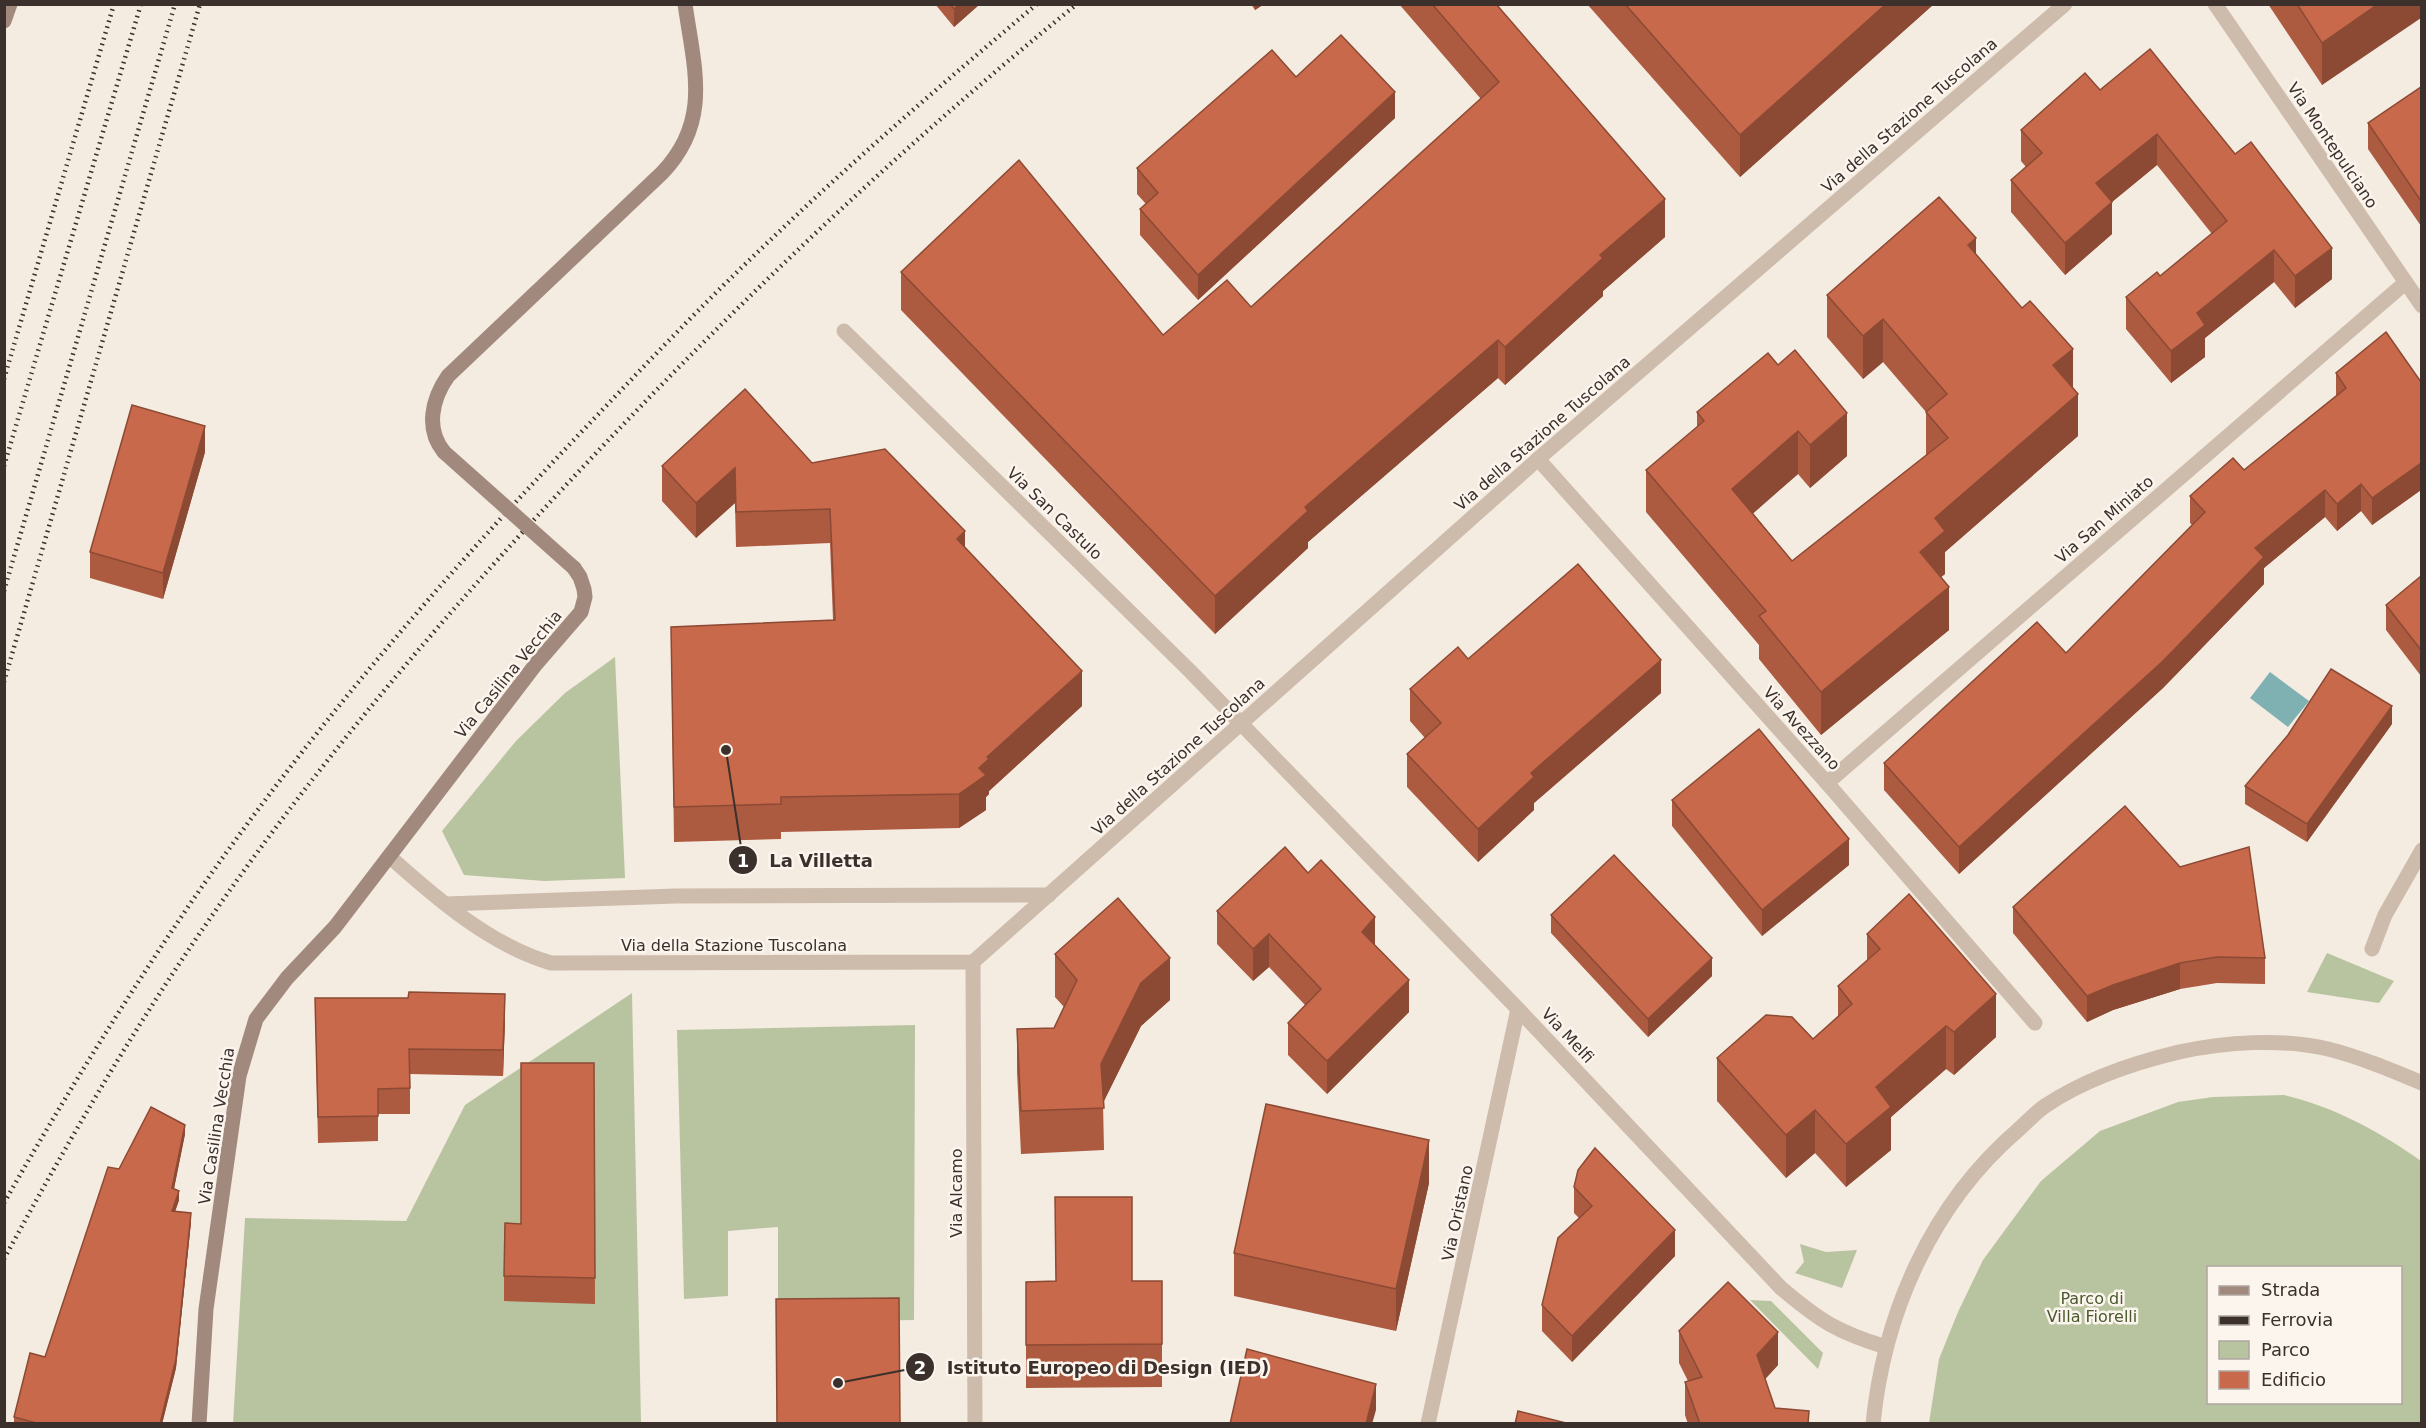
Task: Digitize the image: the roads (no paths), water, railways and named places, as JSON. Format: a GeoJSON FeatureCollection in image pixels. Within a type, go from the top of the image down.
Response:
{"type":"FeatureCollection","features":[{"type":"Feature","properties":{"kind":"street","name":"Via Casilina Vecchia"},"geometry":{"type":"LineString","coordinates":[[199,1424],[211,1272],[239,1076],[256,1019],[268,1001],[335,927],[390,857],[528,673],[581,612],[585,597],[580,577],[574,568],[444,452],[435,440],[432,419],[435,400],[448,376],[662,173],[686,140],[693,121],[698,88],[685,4]]}},
{"type":"Feature","properties":{"kind":"street","name":"Via della Stazione Tuscolana"},"geometry":{"type":"LineString","coordinates":[[390,857],[446,904],[492,935],[551,963],[973,962],[1538,459],[2065,4]]}},
{"type":"Feature","properties":{"kind":"street","name":"Via Montepulciano"},"geometry":{"type":"LineString","coordinates":[[2215,4],[2421,306]]}},
{"type":"Feature","properties":{"kind":"street"},"geometry":{"type":"LineString","coordinates":[[4,21],[7,5]]}},
{"type":"Feature","properties":{"kind":"street","name":"Via San Miniato"},"geometry":{"type":"LineString","coordinates":[[1827,783],[2405,283]]}},
{"type":"Feature","properties":{"kind":"street","name":"Via San Castulo"},"geometry":{"type":"LineString","coordinates":[[844,331],[1240,723]]}},
{"type":"Feature","properties":{"kind":"street","name":"Via Avezzano"},"geometry":{"type":"LineString","coordinates":[[1538,459],[1827,783],[2035,1023]]}},
{"type":"Feature","properties":{"kind":"street","name":"Via Melfi"},"geometry":{"type":"LineString","coordinates":[[1240,723],[1518,1009],[1781,1288],[1821,1321],[1841,1332],[1886,1347]]}},
{"type":"Feature","properties":{"kind":"street"},"geometry":{"type":"LineString","coordinates":[[2372,949],[2385,915],[2421,850]]}},
{"type":"Feature","properties":{"kind":"street"},"geometry":{"type":"LineString","coordinates":[[446,904],[675,896],[1049,895]]}},
{"type":"Feature","properties":{"kind":"street","name":"Via Alcamo"},"geometry":{"type":"LineString","coordinates":[[973,962],[975,1424]]}},
{"type":"Feature","properties":{"kind":"street","name":"Via Oristano"},"geometry":{"type":"LineString","coordinates":[[1428,1424],[1518,1009]]}},
{"type":"Feature","properties":{"kind":"street"},"geometry":{"type":"LineString","coordinates":[[1873,1424],[1886,1347],[1915,1267],[1957,1193],[1992,1152],[2045,1106],[2139,1061],[2232,1043],[2326,1049],[2383,1067],[2421,1083]]}},
{"type":"Feature","properties":{"kind":"water"},"geometry":{"type":"Polygon","coordinates":[[[2270,672],[2309,701],[2288,727],[2250,698],[2270,672]]]}},
{"type":"Feature","properties":{"kind":"railway"},"geometry":{"type":"LineString","coordinates":[[4,379],[114,4]]}},
{"type":"Feature","properties":{"kind":"railway"},"geometry":{"type":"LineString","coordinates":[[4,466],[141,4]]}},
{"type":"Feature","properties":{"kind":"railway"},"geometry":{"type":"LineString","coordinates":[[4,591],[175,4]]}},
{"type":"Feature","properties":{"kind":"railway"},"geometry":{"type":"LineString","coordinates":[[4,682],[200,4]]}},
{"type":"Feature","properties":{"kind":"railway"},"geometry":{"type":"LineString","coordinates":[[4,1203],[94,1052],[190,904],[282,778],[430,597],[674,335],[795,216],[863,154],[1037,4]]}},
{"type":"Feature","properties":{"kind":"railway"},"geometry":{"type":"LineString","coordinates":[[4,1259],[119,1058],[211,917],[319,771],[435,631],[556,496],[728,318],[898,157],[1077,4]]}},
{"type":"Feature","properties":{"kind":"place","name":"La Villetta"},"geometry":{"type":"Point","coordinates":[726,750]}},
{"type":"Feature","properties":{"kind":"place","name":"Istituto Europeo di Design (IED)"},"geometry":{"type":"Point","coordinates":[838,1383]}},
{"type":"Feature","properties":{"kind":"park label","name":"Parco di Villa Fiorelli"},"geometry":{"type":"Point","coordinates":[2092,1307]}}]}
